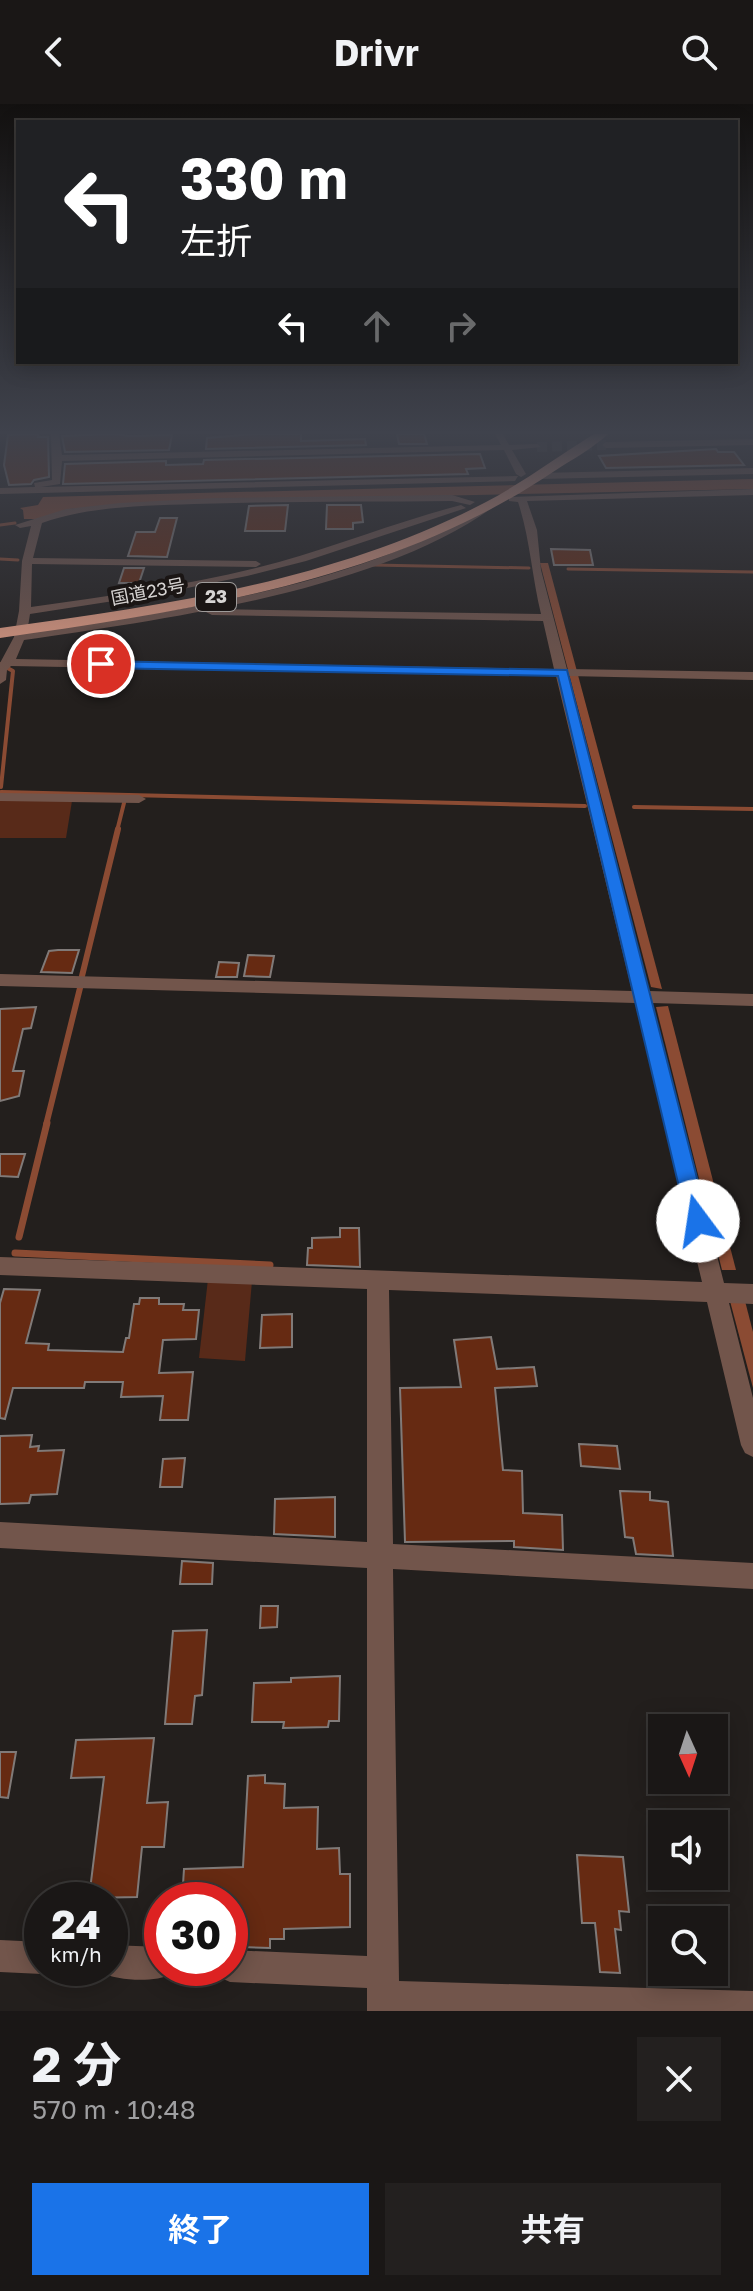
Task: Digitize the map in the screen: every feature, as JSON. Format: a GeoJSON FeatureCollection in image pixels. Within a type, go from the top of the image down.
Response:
{"type":"FeatureCollection","features":[{"type":"Feature","properties":{"kind":"highway","name":"国道23号"},"geometry":{"type":"LineString","coordinates":[[0,633],[156,610],[237,592],[326,568],[438,523]]}},
{"type":"Feature","properties":{"kind":"highway","name":"国道23号"},"geometry":{"type":"LineString","coordinates":[[0,623],[229,585],[316,563],[419,532],[438,523]]}},
{"type":"Feature","properties":{"kind":"street"},"geometry":{"type":"LineString","coordinates":[[20,525],[37,523],[27,561],[25,611],[20,637],[4,669],[753,676]]}},
{"type":"Feature","properties":{"kind":"street"},"geometry":{"type":"LineString","coordinates":[[25,611],[167,590],[282,565],[404,523]]}},
{"type":"Feature","properties":{"kind":"street"},"geometry":{"type":"LineString","coordinates":[[20,637],[197,608],[357,568],[455,528],[460,523]]}},
{"type":"Feature","properties":{"kind":"street"},"geometry":{"type":"LineString","coordinates":[[530,523],[536,570],[569,673],[753,1445]]}},
{"type":"Feature","properties":{"kind":"street"},"geometry":{"type":"LineString","coordinates":[[27,561],[282,565]]}},
{"type":"Feature","properties":{"kind":"street"},"geometry":{"type":"LineString","coordinates":[[197,608],[199,612],[549,618]]}},
{"type":"Feature","properties":{"kind":"street"},"geometry":{"type":"LineString","coordinates":[[0,797],[139,799]]}},
{"type":"Feature","properties":{"kind":"street"},"geometry":{"type":"LineString","coordinates":[[0,980],[753,1000]]}},
{"type":"Feature","properties":{"kind":"street"},"geometry":{"type":"LineString","coordinates":[[0,1266],[753,1294]]}},
{"type":"Feature","properties":{"kind":"street"},"geometry":{"type":"LineString","coordinates":[[378,1281],[383,1994]]}},
{"type":"Feature","properties":{"kind":"street"},"geometry":{"type":"LineString","coordinates":[[0,1535],[753,1576]]}},
{"type":"Feature","properties":{"kind":"street"},"geometry":{"type":"LineString","coordinates":[[0,1956],[24,1957]]}},
{"type":"Feature","properties":{"kind":"street"},"geometry":{"type":"LineString","coordinates":[[248,1969],[383,1994],[753,2007]]}},
{"type":"Feature","properties":{"kind":"shaded area"},"geometry":{"type":"Polygon","coordinates":[[[540,563],[548,563],[662,989],[651,987],[540,563]]]}},
{"type":"Feature","properties":{"kind":"shaded area"},"geometry":{"type":"Polygon","coordinates":[[[0,800],[72,801],[66,838],[0,838],[0,800]]]}},
{"type":"Feature","properties":{"kind":"shaded area"},"geometry":{"type":"Polygon","coordinates":[[[668,1006],[736,1270],[722,1270],[656,1007],[668,1006]]]}},
{"type":"Feature","properties":{"kind":"shaded area"},"geometry":{"type":"Polygon","coordinates":[[[208,1279],[252,1281],[245,1361],[199,1358],[208,1279]]]}},
{"type":"Feature","properties":{"kind":"shaded area"},"geometry":{"type":"Polygon","coordinates":[[[730,1301],[745,1301],[753,1332],[753,1388],[730,1301]]]}},
{"type":"Feature","properties":{"kind":"building"},"geometry":{"type":"Polygon","coordinates":[[[158,523],[176,523],[167,557],[128,556],[136,532],[155,532],[158,523]]]}},
{"type":"Feature","properties":{"kind":"building"},"geometry":{"type":"Polygon","coordinates":[[[246,523],[286,523],[285,531],[245,531],[246,523]]]}},
{"type":"Feature","properties":{"kind":"building"},"geometry":{"type":"Polygon","coordinates":[[[326,523],[353,523],[353,529],[326,529],[326,523]]]}},
{"type":"Feature","properties":{"kind":"building"},"geometry":{"type":"Polygon","coordinates":[[[551,549],[590,550],[593,565],[554,565],[551,549]]]}},
{"type":"Feature","properties":{"kind":"building"},"geometry":{"type":"Polygon","coordinates":[[[124,568],[144,568],[139,583],[119,583],[124,568]]]}},
{"type":"Feature","properties":{"kind":"building"},"geometry":{"type":"Polygon","coordinates":[[[79,950],[72,973],[41,972],[49,951],[79,950]]]}},
{"type":"Feature","properties":{"kind":"building"},"geometry":{"type":"Polygon","coordinates":[[[248,955],[274,956],[270,977],[244,976],[248,955]]]}},
{"type":"Feature","properties":{"kind":"building"},"geometry":{"type":"Polygon","coordinates":[[[219,962],[239,963],[237,977],[216,977],[219,962]]]}},
{"type":"Feature","properties":{"kind":"building"},"geometry":{"type":"Polygon","coordinates":[[[36,1007],[31,1028],[23,1029],[13,1071],[24,1071],[19,1096],[0,1101],[0,1009],[36,1007]]]}},
{"type":"Feature","properties":{"kind":"building"},"geometry":{"type":"Polygon","coordinates":[[[0,1154],[25,1154],[18,1177],[0,1176],[0,1154]]]}},
{"type":"Feature","properties":{"kind":"building"},"geometry":{"type":"Polygon","coordinates":[[[340,1228],[359,1228],[360,1267],[307,1265],[312,1238],[340,1237],[340,1228]]]}},
{"type":"Feature","properties":{"kind":"building"},"geometry":{"type":"Polygon","coordinates":[[[4,1289],[40,1290],[26,1343],[49,1344],[48,1350],[123,1352],[126,1338],[129,1338],[134,1304],[139,1304],[140,1298],[159,1298],[159,1304],[184,1304],[183,1310],[199,1310],[196,1339],[163,1340],[159,1373],[193,1372],[188,1420],[160,1420],[163,1396],[121,1397],[123,1382],[85,1382],[84,1388],[13,1388],[5,1419],[0,1418],[0,1303],[4,1289]]]}},
{"type":"Feature","properties":{"kind":"building"},"geometry":{"type":"Polygon","coordinates":[[[292,1314],[292,1347],[260,1348],[262,1315],[292,1314]]]}},
{"type":"Feature","properties":{"kind":"building"},"geometry":{"type":"Polygon","coordinates":[[[491,1337],[497,1369],[534,1367],[537,1386],[495,1388],[503,1470],[522,1471],[523,1513],[562,1515],[563,1550],[514,1547],[514,1541],[405,1542],[400,1388],[461,1387],[454,1340],[491,1337]]]}},
{"type":"Feature","properties":{"kind":"building"},"geometry":{"type":"Polygon","coordinates":[[[32,1435],[30,1447],[39,1446],[38,1451],[64,1450],[57,1494],[31,1495],[29,1503],[0,1504],[0,1436],[32,1435]]]}},
{"type":"Feature","properties":{"kind":"building"},"geometry":{"type":"Polygon","coordinates":[[[579,1444],[617,1446],[620,1469],[581,1466],[579,1444]]]}},
{"type":"Feature","properties":{"kind":"building"},"geometry":{"type":"Polygon","coordinates":[[[185,1458],[182,1487],[160,1487],[163,1459],[185,1458]]]}},
{"type":"Feature","properties":{"kind":"building"},"geometry":{"type":"Polygon","coordinates":[[[620,1491],[650,1492],[650,1500],[668,1502],[673,1556],[636,1554],[633,1538],[625,1537],[620,1491]]]}},
{"type":"Feature","properties":{"kind":"building"},"geometry":{"type":"Polygon","coordinates":[[[335,1497],[335,1537],[274,1534],[275,1499],[335,1497]]]}},
{"type":"Feature","properties":{"kind":"building"},"geometry":{"type":"Polygon","coordinates":[[[182,1561],[213,1563],[212,1584],[180,1584],[182,1561]]]}},
{"type":"Feature","properties":{"kind":"building"},"geometry":{"type":"Polygon","coordinates":[[[261,1606],[278,1606],[277,1627],[260,1628],[261,1606]]]}},
{"type":"Feature","properties":{"kind":"building"},"geometry":{"type":"Polygon","coordinates":[[[207,1630],[202,1695],[195,1696],[192,1724],[165,1724],[173,1631],[207,1630]]]}},
{"type":"Feature","properties":{"kind":"building"},"geometry":{"type":"Polygon","coordinates":[[[340,1676],[339,1721],[329,1721],[328,1727],[283,1728],[284,1722],[252,1722],[254,1683],[340,1676]]]}},
{"type":"Feature","properties":{"kind":"building"},"geometry":{"type":"Polygon","coordinates":[[[154,1738],[147,1803],[168,1802],[164,1847],[142,1847],[137,1897],[128,1897],[128,1882],[91,1882],[104,1777],[71,1778],[76,1740],[154,1738]]]}},
{"type":"Feature","properties":{"kind":"building"},"geometry":{"type":"Polygon","coordinates":[[[0,1752],[16,1752],[8,1798],[0,1797],[0,1752]]]}},
{"type":"Feature","properties":{"kind":"building"},"geometry":{"type":"Polygon","coordinates":[[[265,1775],[265,1783],[285,1784],[284,1808],[318,1807],[317,1849],[339,1848],[340,1874],[350,1874],[350,1927],[284,1929],[284,1939],[270,1939],[270,1948],[248,1947],[248,1882],[183,1882],[184,1869],[243,1867],[248,1776],[265,1775]]]}},
{"type":"Feature","properties":{"kind":"building"},"geometry":{"type":"Polygon","coordinates":[[[577,1855],[623,1857],[629,1912],[619,1911],[621,1930],[615,1929],[620,1973],[600,1972],[595,1923],[582,1923],[577,1855]]]}},
{"type":"Feature","properties":{"kind":"waterway"},"geometry":{"type":"LineString","coordinates":[[0,525],[15,523]]}},
{"type":"Feature","properties":{"kind":"waterway"},"geometry":{"type":"LineString","coordinates":[[0,559],[18,560]]}},
{"type":"Feature","properties":{"kind":"waterway"},"geometry":{"type":"LineString","coordinates":[[373,565],[529,568]]}},
{"type":"Feature","properties":{"kind":"waterway"},"geometry":{"type":"LineString","coordinates":[[568,569],[753,572]]}},
{"type":"Feature","properties":{"kind":"waterway"},"geometry":{"type":"LineString","coordinates":[[0,664],[13,671],[1,787]]}},
{"type":"Feature","properties":{"kind":"waterway"},"geometry":{"type":"LineString","coordinates":[[1,792],[585,806]]}},
{"type":"Feature","properties":{"kind":"waterway"},"geometry":{"type":"LineString","coordinates":[[117,831],[124,803]]}},
{"type":"Feature","properties":{"kind":"waterway"},"geometry":{"type":"LineString","coordinates":[[634,807],[753,809]]}},
{"type":"Feature","properties":{"kind":"waterway"},"geometry":{"type":"LineString","coordinates":[[82,976],[118,829]]}},
{"type":"Feature","properties":{"kind":"waterway"},"geometry":{"type":"LineString","coordinates":[[46,1125],[80,988]]}},
{"type":"Feature","properties":{"kind":"waterway"},"geometry":{"type":"LineString","coordinates":[[19,1237],[47,1123]]}},
{"type":"Feature","properties":{"kind":"waterway"},"geometry":{"type":"LineString","coordinates":[[15,1253],[270,1265]]}},
{"type":"Feature","properties":{"kind":"route"},"geometry":{"type":"LineString","coordinates":[[101,664],[563,673],[698,1221]]}}]}
